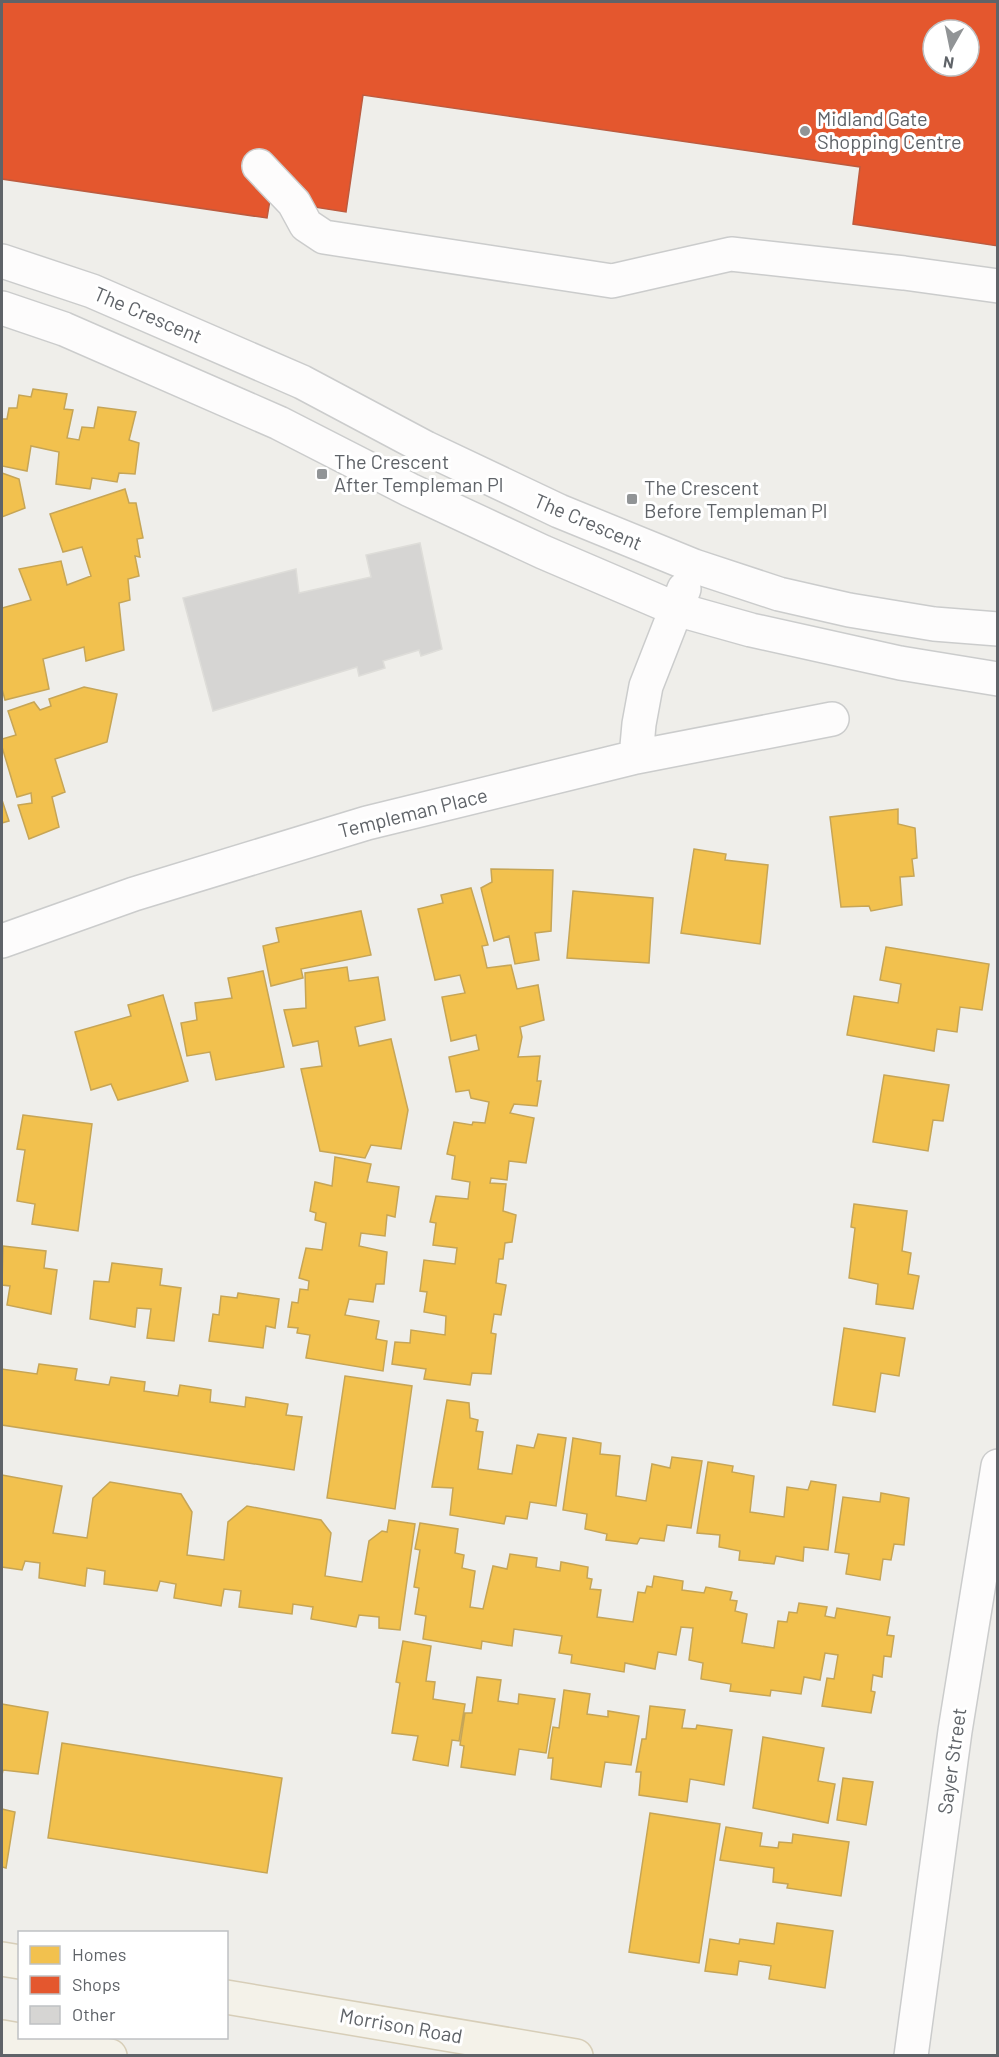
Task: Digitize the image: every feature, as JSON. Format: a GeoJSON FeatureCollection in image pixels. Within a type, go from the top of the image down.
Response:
{"type":"FeatureCollection","features":[{"type":"Feature","properties":{"kind":"main road"},"geometry":{"type":"LineString","coordinates":[[2,1959],[18,1962]]}},
{"type":"Feature","properties":{"kind":"main road","name":"Morrison Road"},"geometry":{"type":"LineString","coordinates":[[228,1997],[576,2055]]}},
{"type":"Feature","properties":{"kind":"main road"},"geometry":{"type":"LineString","coordinates":[[2,2037],[110,2055]]}},
{"type":"Feature","properties":{"kind":"street"},"geometry":{"type":"LineString","coordinates":[[259,166],[294,203],[306,225],[324,237],[612,281],[731,254],[998,286]]}},
{"type":"Feature","properties":{"kind":"street","name":"The Crescent"},"geometry":{"type":"LineString","coordinates":[[2,261],[92,291],[302,382],[426,448],[559,511],[694,566],[779,594],[849,610],[934,624],[998,629]]}},
{"type":"Feature","properties":{"kind":"street"},"geometry":{"type":"LineString","coordinates":[[2,308],[64,329],[279,423],[410,490],[543,552],[676,609],[751,630],[900,663],[998,679]]}},
{"type":"Feature","properties":{"kind":"street"},"geometry":{"type":"LineString","coordinates":[[636,758],[646,686],[694,566]]}},
{"type":"Feature","properties":{"kind":"street","name":"Templeman Place"},"geometry":{"type":"LineString","coordinates":[[2,942],[134,894],[368,823],[636,758],[832,719]]}},
{"type":"Feature","properties":{"kind":"street","name":"Sayer Street"},"geometry":{"type":"LineString","coordinates":[[911,2055],[955,1731],[998,1466]]}},
{"type":"Feature","properties":{"kind":"building: Homes"},"geometry":{"type":"Polygon","coordinates":[[[33,389],[67,394],[64,409],[73,410],[67,438],[79,440],[82,427],[94,428],[98,407],[136,412],[129,440],[139,443],[135,474],[119,473],[117,482],[92,478],[90,489],[56,484],[59,452],[31,446],[27,471],[2,466],[2,419],[7,419],[9,408],[17,408],[19,395],[31,397],[33,389]]]}},
{"type":"Feature","properties":{"kind":"building: Homes"},"geometry":{"type":"Polygon","coordinates":[[[2,473],[19,479],[25,508],[2,517],[2,473]]]}},
{"type":"Feature","properties":{"kind":"building: Homes"},"geometry":{"type":"Polygon","coordinates":[[[125,489],[129,503],[136,503],[143,538],[137,539],[140,557],[135,556],[139,576],[128,579],[130,600],[119,603],[124,650],[86,661],[84,647],[43,659],[49,689],[5,700],[2,689],[2,608],[31,600],[19,569],[61,561],[67,585],[91,576],[82,547],[63,552],[50,514],[125,489]]]}},
{"type":"Feature","properties":{"kind":"building: Homes"},"geometry":{"type":"Polygon","coordinates":[[[84,687],[117,694],[107,742],[55,759],[65,792],[52,797],[59,827],[29,839],[18,805],[32,803],[31,793],[17,797],[2,747],[2,739],[16,735],[8,711],[34,702],[40,710],[51,706],[49,699],[84,687]]]}},
{"type":"Feature","properties":{"kind":"building: Homes"},"geometry":{"type":"Polygon","coordinates":[[[2,800],[9,821],[2,823],[2,800]]]}},
{"type":"Feature","properties":{"kind":"building: Homes"},"geometry":{"type":"Polygon","coordinates":[[[898,809],[898,824],[915,828],[917,858],[912,859],[914,876],[900,877],[902,905],[871,911],[869,906],[841,907],[830,817],[898,809]]]}},
{"type":"Feature","properties":{"kind":"building: Homes"},"geometry":{"type":"Polygon","coordinates":[[[694,849],[726,854],[725,860],[768,865],[760,944],[681,933],[694,849]]]}},
{"type":"Feature","properties":{"kind":"building: Homes"},"geometry":{"type":"Polygon","coordinates":[[[491,869],[553,870],[551,931],[535,933],[539,960],[515,964],[509,936],[494,941],[481,888],[492,882],[491,869]]]}},
{"type":"Feature","properties":{"kind":"building: Homes"},"geometry":{"type":"Polygon","coordinates":[[[471,888],[488,945],[482,946],[487,968],[511,965],[517,989],[538,985],[544,1020],[520,1027],[522,1037],[518,1057],[540,1056],[537,1081],[541,1081],[537,1106],[514,1104],[510,1113],[534,1118],[526,1163],[509,1161],[507,1180],[491,1178],[490,1183],[506,1184],[503,1211],[516,1215],[512,1242],[505,1243],[503,1259],[499,1259],[496,1283],[506,1285],[501,1315],[494,1314],[491,1333],[496,1334],[491,1374],[472,1373],[470,1385],[424,1379],[426,1369],[392,1364],[395,1342],[410,1343],[411,1330],[445,1335],[446,1316],[424,1312],[427,1292],[420,1291],[424,1260],[455,1264],[457,1248],[433,1245],[436,1223],[430,1222],[436,1196],[468,1199],[470,1182],[452,1179],[455,1156],[447,1154],[454,1122],[472,1125],[473,1122],[485,1123],[489,1102],[471,1098],[469,1090],[456,1092],[449,1057],[479,1050],[476,1035],[451,1041],[442,997],[465,993],[460,975],[435,980],[418,909],[443,903],[441,895],[471,888]]]}},
{"type":"Feature","properties":{"kind":"building: Homes"},"geometry":{"type":"Polygon","coordinates":[[[573,891],[653,898],[649,963],[567,958],[573,891]]]}},
{"type":"Feature","properties":{"kind":"building: Homes"},"geometry":{"type":"Polygon","coordinates":[[[361,911],[371,955],[301,969],[303,978],[271,986],[263,946],[279,942],[276,928],[361,911]]]}},
{"type":"Feature","properties":{"kind":"building: Homes"},"geometry":{"type":"Polygon","coordinates":[[[886,947],[989,964],[982,1010],[960,1007],[957,1032],[937,1029],[934,1051],[847,1035],[854,996],[898,1003],[901,984],[880,980],[886,947]]]}},
{"type":"Feature","properties":{"kind":"building: Homes"},"geometry":{"type":"Polygon","coordinates":[[[347,967],[349,981],[378,977],[385,1020],[355,1027],[359,1046],[391,1039],[408,1110],[401,1149],[371,1145],[365,1158],[320,1151],[301,1069],[322,1066],[318,1041],[293,1046],[284,1010],[306,1008],[305,973],[347,967]]]}},
{"type":"Feature","properties":{"kind":"building: Homes"},"geometry":{"type":"Polygon","coordinates":[[[263,971],[284,1067],[216,1080],[210,1052],[187,1056],[181,1023],[197,1020],[195,1003],[232,998],[228,978],[263,971]]]}},
{"type":"Feature","properties":{"kind":"building: Homes"},"geometry":{"type":"Polygon","coordinates":[[[163,995],[188,1081],[118,1100],[111,1084],[91,1090],[75,1032],[131,1016],[128,1005],[163,995]]]}},
{"type":"Feature","properties":{"kind":"building: Homes"},"geometry":{"type":"Polygon","coordinates":[[[884,1075],[949,1085],[943,1121],[933,1120],[928,1151],[873,1142],[884,1075]]]}},
{"type":"Feature","properties":{"kind":"building: Homes"},"geometry":{"type":"Polygon","coordinates":[[[23,1115],[92,1124],[78,1231],[32,1224],[35,1204],[17,1201],[25,1150],[17,1149],[23,1115]]]}},
{"type":"Feature","properties":{"kind":"building: Homes"},"geometry":{"type":"Polygon","coordinates":[[[335,1157],[371,1164],[367,1182],[399,1187],[395,1217],[387,1215],[385,1236],[361,1233],[359,1246],[387,1252],[384,1284],[376,1284],[373,1302],[349,1299],[345,1315],[379,1321],[376,1339],[387,1341],[383,1371],[306,1358],[310,1335],[297,1333],[298,1328],[288,1327],[292,1302],[298,1303],[300,1289],[308,1290],[309,1281],[299,1278],[306,1248],[322,1250],[326,1223],[315,1220],[316,1213],[310,1211],[315,1182],[332,1186],[335,1157]]]}},
{"type":"Feature","properties":{"kind":"building: Homes"},"geometry":{"type":"Polygon","coordinates":[[[854,1204],[907,1211],[902,1251],[911,1253],[908,1274],[919,1276],[913,1309],[876,1304],[878,1284],[849,1278],[855,1228],[851,1227],[854,1204]]]}},
{"type":"Feature","properties":{"kind":"building: Homes"},"geometry":{"type":"Polygon","coordinates":[[[3,1246],[46,1251],[44,1268],[57,1270],[51,1314],[7,1305],[10,1286],[2,1285],[3,1246]]]}},
{"type":"Feature","properties":{"kind":"building: Homes"},"geometry":{"type":"Polygon","coordinates":[[[112,1263],[162,1269],[160,1285],[181,1288],[174,1341],[147,1338],[151,1309],[137,1308],[135,1327],[90,1319],[94,1281],[109,1282],[112,1263]]]}},
{"type":"Feature","properties":{"kind":"building: Homes"},"geometry":{"type":"Polygon","coordinates":[[[238,1293],[279,1299],[275,1328],[266,1326],[263,1348],[209,1341],[213,1314],[219,1315],[221,1296],[237,1298],[238,1293]]]}},
{"type":"Feature","properties":{"kind":"building: Homes"},"geometry":{"type":"Polygon","coordinates":[[[844,1328],[905,1338],[899,1376],[881,1373],[875,1412],[833,1405],[844,1328]]]}},
{"type":"Feature","properties":{"kind":"building: Homes"},"geometry":{"type":"Polygon","coordinates":[[[39,1364],[77,1369],[75,1380],[109,1385],[111,1377],[145,1382],[144,1391],[178,1396],[180,1385],[211,1390],[210,1402],[245,1407],[246,1397],[288,1404],[286,1415],[302,1417],[294,1470],[2,1425],[2,1369],[37,1374],[39,1364]]]}},
{"type":"Feature","properties":{"kind":"building: Homes"},"geometry":{"type":"Polygon","coordinates":[[[345,1376],[412,1386],[395,1509],[327,1498],[345,1376]]]}},
{"type":"Feature","properties":{"kind":"building: Homes"},"geometry":{"type":"Polygon","coordinates":[[[447,1400],[469,1403],[470,1418],[478,1420],[476,1431],[483,1432],[478,1469],[512,1474],[517,1445],[534,1448],[538,1434],[566,1438],[556,1506],[530,1502],[527,1519],[506,1516],[504,1524],[450,1515],[453,1488],[432,1487],[447,1400]]]}},
{"type":"Feature","properties":{"kind":"building: Homes"},"geometry":{"type":"Polygon","coordinates":[[[573,1438],[601,1443],[600,1454],[620,1456],[616,1496],[646,1501],[652,1464],[670,1468],[672,1457],[702,1461],[691,1528],[667,1525],[664,1541],[640,1538],[637,1544],[606,1540],[607,1534],[585,1529],[587,1514],[563,1510],[573,1438]]]}},
{"type":"Feature","properties":{"kind":"building: Homes"},"geometry":{"type":"Polygon","coordinates":[[[708,1462],[733,1466],[732,1472],[754,1476],[750,1512],[784,1517],[787,1487],[808,1490],[811,1481],[836,1485],[828,1550],[804,1547],[803,1561],[776,1556],[774,1564],[739,1560],[740,1551],[719,1547],[720,1535],[697,1533],[708,1462]]]}},
{"type":"Feature","properties":{"kind":"building: Homes"},"geometry":{"type":"Polygon","coordinates":[[[2,1475],[62,1486],[53,1533],[87,1538],[93,1498],[110,1482],[181,1494],[192,1512],[187,1555],[224,1560],[228,1522],[247,1506],[321,1520],[331,1533],[325,1576],[362,1582],[369,1541],[382,1531],[387,1532],[389,1520],[415,1524],[400,1630],[379,1628],[379,1617],[359,1615],[356,1627],[311,1619],[313,1607],[293,1604],[292,1614],[239,1607],[241,1591],[224,1589],[221,1606],[174,1598],[176,1584],[160,1581],[157,1591],[104,1584],[105,1571],[87,1568],[85,1586],[39,1578],[40,1563],[25,1561],[22,1570],[2,1567],[2,1475]]]}},
{"type":"Feature","properties":{"kind":"building: Homes"},"geometry":{"type":"Polygon","coordinates":[[[881,1493],[909,1498],[904,1545],[894,1544],[891,1560],[883,1559],[880,1580],[846,1574],[849,1554],[835,1552],[843,1497],[880,1502],[881,1493]]]}},
{"type":"Feature","properties":{"kind":"building: Homes"},"geometry":{"type":"Polygon","coordinates":[[[420,1523],[458,1529],[455,1553],[464,1555],[462,1568],[475,1571],[470,1607],[483,1609],[493,1566],[507,1569],[510,1554],[537,1558],[536,1567],[560,1571],[561,1562],[588,1567],[587,1578],[592,1579],[590,1589],[601,1590],[597,1617],[633,1622],[638,1592],[645,1593],[647,1586],[652,1587],[654,1576],[683,1581],[682,1590],[704,1593],[706,1587],[732,1592],[730,1600],[737,1601],[735,1611],[747,1614],[742,1643],[774,1648],[778,1621],[787,1622],[789,1612],[797,1613],[799,1603],[827,1607],[825,1616],[835,1618],[837,1608],[890,1617],[887,1635],[894,1636],[891,1657],[884,1656],[882,1677],[873,1675],[871,1691],[875,1692],[871,1713],[822,1706],[827,1678],[834,1679],[838,1655],[825,1653],[820,1680],[804,1677],[801,1694],[771,1690],[770,1696],[730,1691],[731,1684],[701,1679],[703,1663],[689,1660],[693,1628],[681,1627],[676,1655],[658,1652],[655,1669],[625,1663],[624,1672],[571,1663],[572,1655],[559,1653],[562,1636],[514,1629],[512,1646],[482,1641],[481,1649],[423,1639],[426,1616],[415,1614],[419,1588],[414,1587],[420,1550],[415,1549],[420,1523]]]}},
{"type":"Feature","properties":{"kind":"building: Homes"},"geometry":{"type":"Polygon","coordinates":[[[403,1641],[431,1646],[426,1681],[435,1682],[433,1699],[465,1704],[459,1741],[452,1740],[448,1766],[413,1760],[418,1736],[392,1733],[400,1683],[396,1682],[403,1641]]]}},
{"type":"Feature","properties":{"kind":"building: Homes"},"geometry":{"type":"Polygon","coordinates":[[[477,1677],[501,1680],[498,1701],[518,1704],[519,1694],[555,1699],[546,1753],[519,1749],[515,1775],[461,1767],[464,1746],[460,1745],[465,1713],[472,1713],[477,1677]]]}},
{"type":"Feature","properties":{"kind":"building: Homes"},"geometry":{"type":"Polygon","coordinates":[[[564,1690],[590,1694],[587,1714],[608,1717],[608,1711],[639,1716],[631,1765],[605,1762],[601,1787],[551,1779],[553,1758],[548,1758],[553,1727],[559,1728],[564,1690]]]}},
{"type":"Feature","properties":{"kind":"building: Homes"},"geometry":{"type":"Polygon","coordinates":[[[2,1704],[48,1712],[38,1774],[3,1770],[2,1775],[2,1704]]]}},
{"type":"Feature","properties":{"kind":"building: Homes"},"geometry":{"type":"Polygon","coordinates":[[[650,1706],[685,1710],[682,1728],[696,1729],[697,1725],[732,1730],[724,1785],[690,1779],[687,1802],[639,1795],[641,1772],[636,1772],[642,1739],[646,1739],[650,1706]]]}},
{"type":"Feature","properties":{"kind":"building: Homes"},"geometry":{"type":"Polygon","coordinates":[[[763,1737],[824,1748],[818,1781],[835,1784],[828,1823],[753,1808],[763,1737]]]}},
{"type":"Feature","properties":{"kind":"building: Homes"},"geometry":{"type":"Polygon","coordinates":[[[62,1743],[282,1778],[267,1873],[48,1838],[62,1743]]]}},
{"type":"Feature","properties":{"kind":"building: Homes"},"geometry":{"type":"Polygon","coordinates":[[[843,1778],[873,1782],[866,1825],[837,1820],[843,1778]]]}},
{"type":"Feature","properties":{"kind":"building: Homes"},"geometry":{"type":"Polygon","coordinates":[[[2,1809],[15,1812],[6,1868],[2,1867],[2,1809]]]}},
{"type":"Feature","properties":{"kind":"building: Homes"},"geometry":{"type":"Polygon","coordinates":[[[650,1813],[720,1824],[699,1963],[629,1952],[650,1813]]]}},
{"type":"Feature","properties":{"kind":"building: Homes"},"geometry":{"type":"Polygon","coordinates":[[[726,1827],[762,1833],[760,1846],[778,1848],[779,1842],[792,1843],[793,1834],[849,1842],[841,1896],[787,1888],[788,1884],[773,1882],[774,1868],[720,1860],[726,1827]]]}},
{"type":"Feature","properties":{"kind":"building: Homes"},"geometry":{"type":"Polygon","coordinates":[[[777,1923],[833,1931],[825,1988],[769,1979],[771,1966],[739,1961],[737,1975],[705,1971],[710,1939],[739,1944],[740,1939],[774,1944],[777,1923]]]}},
{"type":"Feature","properties":{"kind":"building: Shops","name":"Midland Gate Shopping Centre"},"geometry":{"type":"Polygon","coordinates":[[[2,2],[998,2],[998,246],[853,224],[860,167],[363,95],[346,212],[270,200],[267,218],[2,179],[2,2]]]}},
{"type":"Feature","properties":{"kind":"building: Other"},"geometry":{"type":"Polygon","coordinates":[[[420,543],[442,649],[421,656],[419,650],[383,661],[385,668],[359,676],[357,667],[213,711],[183,598],[296,569],[299,593],[371,577],[366,555],[420,543]]]}},
{"type":"Feature","properties":{"kind":"place","name":"Midland Gate Shopping Centre"},"geometry":{"type":"Point","coordinates":[805,131]}},
{"type":"Feature","properties":{"kind":"place","name":"The Crescent After Templeman Pl"},"geometry":{"type":"Point","coordinates":[322,474]}},
{"type":"Feature","properties":{"kind":"place","name":"The Crescent Before Templeman Pl"},"geometry":{"type":"Point","coordinates":[632,499]}}]}
